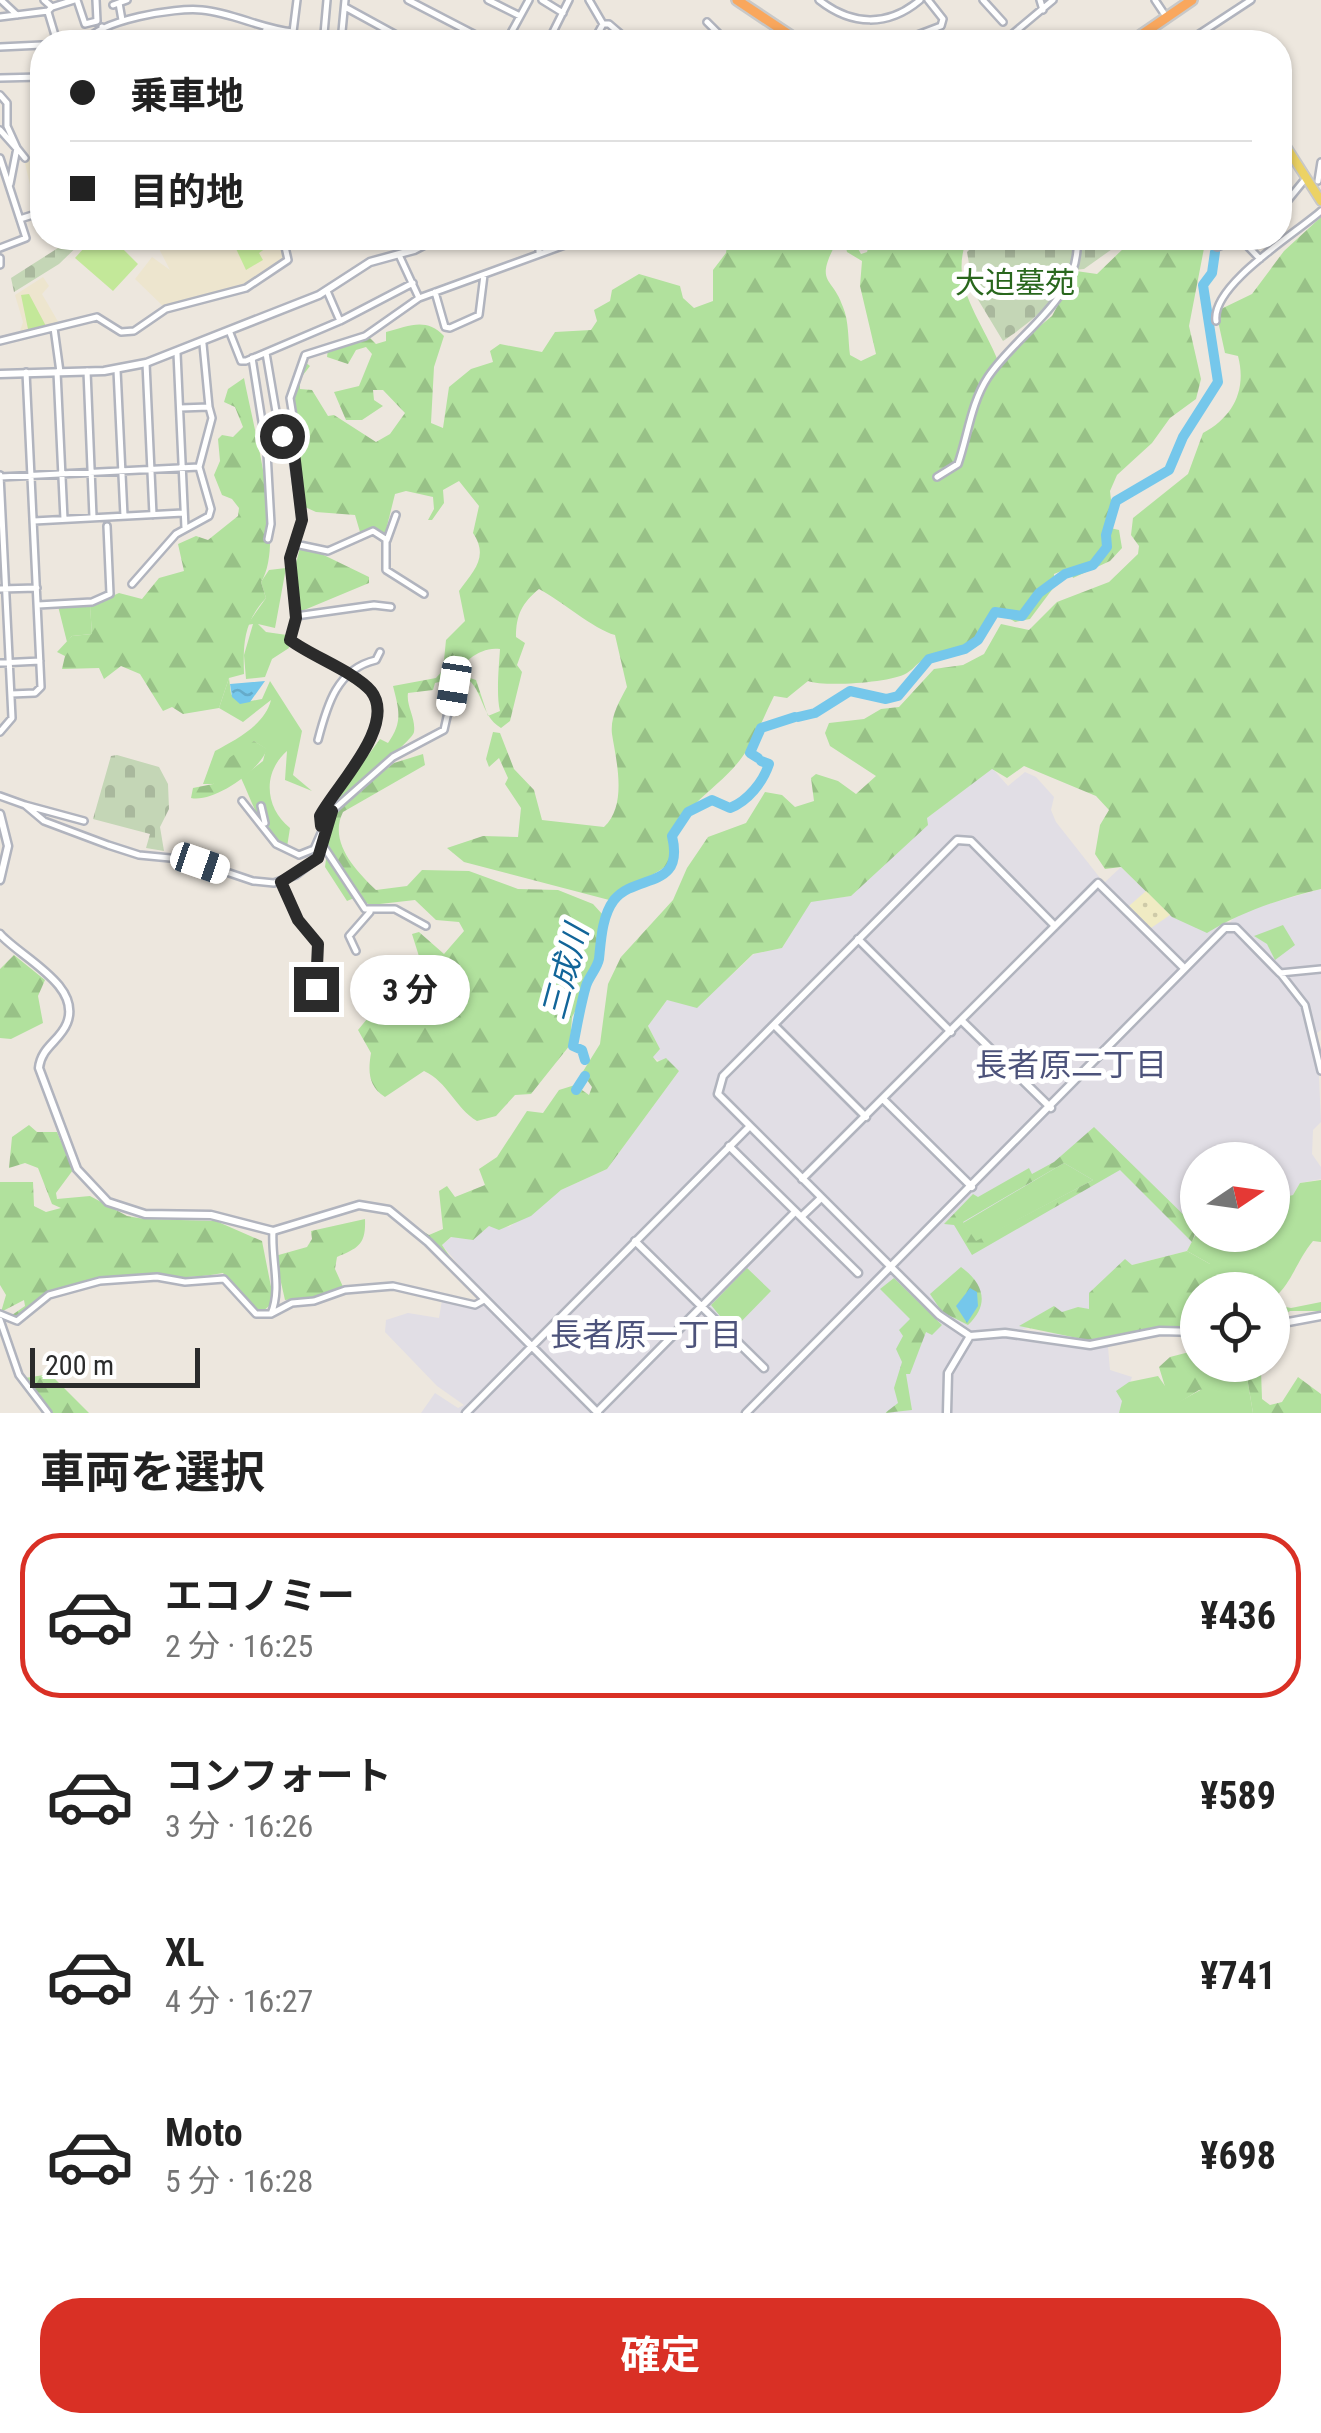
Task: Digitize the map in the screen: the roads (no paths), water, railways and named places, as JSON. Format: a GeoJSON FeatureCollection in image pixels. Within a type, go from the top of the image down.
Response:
{"type":"FeatureCollection","features":[{"type":"Feature","properties":{"kind":"highway"},"geometry":{"type":"LineString","coordinates":[[737,0],[782,30]]}},
{"type":"Feature","properties":{"kind":"highway"},"geometry":{"type":"LineString","coordinates":[[1151,30],[1192,0]]}},
{"type":"Feature","properties":{"kind":"main road"},"geometry":{"type":"LineString","coordinates":[[1292,153],[1314,182],[1321,201]]}},
{"type":"Feature","properties":{"kind":"street"},"geometry":{"type":"LineString","coordinates":[[1,0],[18,16]]}},
{"type":"Feature","properties":{"kind":"street"},"geometry":{"type":"LineString","coordinates":[[44,0],[54,30]]}},
{"type":"Feature","properties":{"kind":"street"},"geometry":{"type":"LineString","coordinates":[[0,17],[50,9],[76,0],[85,24],[98,21],[96,0]]}},
{"type":"Feature","properties":{"kind":"street"},"geometry":{"type":"LineString","coordinates":[[123,21],[116,4],[127,0]]}},
{"type":"Feature","properties":{"kind":"street"},"geometry":{"type":"LineString","coordinates":[[293,30],[297,0]]}},
{"type":"Feature","properties":{"kind":"street"},"geometry":{"type":"LineString","coordinates":[[324,30],[327,0]]}},
{"type":"Feature","properties":{"kind":"street"},"geometry":{"type":"LineString","coordinates":[[408,0],[466,30]]}},
{"type":"Feature","properties":{"kind":"street"},"geometry":{"type":"LineString","coordinates":[[488,0],[520,16]]}},
{"type":"Feature","properties":{"kind":"street"},"geometry":{"type":"LineString","coordinates":[[512,30],[529,0]]}},
{"type":"Feature","properties":{"kind":"street"},"geometry":{"type":"LineString","coordinates":[[542,0],[563,13]]}},
{"type":"Feature","properties":{"kind":"street"},"geometry":{"type":"LineString","coordinates":[[554,30],[569,0]]}},
{"type":"Feature","properties":{"kind":"street"},"geometry":{"type":"LineString","coordinates":[[589,0],[603,24]]}},
{"type":"Feature","properties":{"kind":"street"},"geometry":{"type":"LineString","coordinates":[[819,0],[852,18],[877,21],[894,17],[924,0],[942,19],[941,26],[930,30]]}},
{"type":"Feature","properties":{"kind":"street"},"geometry":{"type":"LineString","coordinates":[[983,0],[1003,22]]}},
{"type":"Feature","properties":{"kind":"street"},"geometry":{"type":"LineString","coordinates":[[1040,0],[1043,10]]}},
{"type":"Feature","properties":{"kind":"street"},"geometry":{"type":"LineString","coordinates":[[1018,30],[1054,0]]}},
{"type":"Feature","properties":{"kind":"street"},"geometry":{"type":"LineString","coordinates":[[1155,0],[1168,19]]}},
{"type":"Feature","properties":{"kind":"street"},"geometry":{"type":"LineString","coordinates":[[1206,30],[1251,0]]}},
{"type":"Feature","properties":{"kind":"street"},"geometry":{"type":"LineString","coordinates":[[342,30],[345,4],[389,30]]}},
{"type":"Feature","properties":{"kind":"street"},"geometry":{"type":"LineString","coordinates":[[100,30],[123,21],[201,10],[275,30]]}},
{"type":"Feature","properties":{"kind":"street"},"geometry":{"type":"LineString","coordinates":[[707,22],[715,30]]}},
{"type":"Feature","properties":{"kind":"street"},"geometry":{"type":"LineString","coordinates":[[600,30],[603,24]]}},
{"type":"Feature","properties":{"kind":"street"},"geometry":{"type":"LineString","coordinates":[[603,24],[617,30]]}},
{"type":"Feature","properties":{"kind":"street"},"geometry":{"type":"LineString","coordinates":[[0,47],[30,46]]}},
{"type":"Feature","properties":{"kind":"street"},"geometry":{"type":"LineString","coordinates":[[0,78],[30,77]]}},
{"type":"Feature","properties":{"kind":"street"},"geometry":{"type":"LineString","coordinates":[[0,95],[7,103],[8,126],[17,148],[9,187]]}},
{"type":"Feature","properties":{"kind":"street"},"geometry":{"type":"LineString","coordinates":[[0,130],[25,158]]}},
{"type":"Feature","properties":{"kind":"street"},"geometry":{"type":"LineString","coordinates":[[0,158],[26,238],[0,248]]}},
{"type":"Feature","properties":{"kind":"street"},"geometry":{"type":"LineString","coordinates":[[1292,200],[1314,182],[1321,162]]}},
{"type":"Feature","properties":{"kind":"street"},"geometry":{"type":"LineString","coordinates":[[1292,234],[1321,212]]}},
{"type":"Feature","properties":{"kind":"street"},"geometry":{"type":"LineString","coordinates":[[20,219],[30,216]]}},
{"type":"Feature","properties":{"kind":"street"},"geometry":{"type":"LineString","coordinates":[[0,342],[96,317],[130,332],[166,309],[246,288],[288,260],[286,250]]}},
{"type":"Feature","properties":{"kind":"street"},"geometry":{"type":"LineString","coordinates":[[0,374],[116,370],[177,354],[327,292],[370,262],[410,250]]}},
{"type":"Feature","properties":{"kind":"street"},"geometry":{"type":"LineString","coordinates":[[242,801],[281,849],[299,855],[314,848],[322,812],[375,734],[373,695],[290,640],[296,616],[290,558],[301,506],[290,398],[305,355],[365,336],[419,298],[548,250]]}},
{"type":"Feature","properties":{"kind":"street"},"geometry":{"type":"LineString","coordinates":[[937,477],[958,464],[974,406],[988,377],[1058,298],[1076,260],[1076,250]]}},
{"type":"Feature","properties":{"kind":"street"},"geometry":{"type":"LineString","coordinates":[[1251,250],[1260,259]]}},
{"type":"Feature","properties":{"kind":"street"},"geometry":{"type":"LineString","coordinates":[[1216,321],[1222,298],[1272,250]]}},
{"type":"Feature","properties":{"kind":"street"},"geometry":{"type":"LineString","coordinates":[[399,255],[419,298]]}},
{"type":"Feature","properties":{"kind":"street"},"geometry":{"type":"LineString","coordinates":[[434,292],[445,327],[450,328],[479,316],[484,275]]}},
{"type":"Feature","properties":{"kind":"street"},"geometry":{"type":"LineString","coordinates":[[230,333],[241,361],[252,358],[340,321],[413,283]]}},
{"type":"Feature","properties":{"kind":"street"},"geometry":{"type":"LineString","coordinates":[[327,292],[340,321]]}},
{"type":"Feature","properties":{"kind":"street"},"geometry":{"type":"LineString","coordinates":[[54,328],[64,519]]}},
{"type":"Feature","properties":{"kind":"street"},"geometry":{"type":"LineString","coordinates":[[132,584],[185,528],[208,516],[212,509],[200,466],[212,418],[204,344]]}},
{"type":"Feature","properties":{"kind":"street"},"geometry":{"type":"LineString","coordinates":[[266,353],[280,434],[292,436]]}},
{"type":"Feature","properties":{"kind":"street"},"geometry":{"type":"LineString","coordinates":[[177,354],[185,528]]}},
{"type":"Feature","properties":{"kind":"street"},"geometry":{"type":"LineString","coordinates":[[252,358],[267,453],[271,524],[268,540]]}},
{"type":"Feature","properties":{"kind":"street"},"geometry":{"type":"LineString","coordinates":[[146,363],[153,515]]}},
{"type":"Feature","properties":{"kind":"street"},"geometry":{"type":"LineString","coordinates":[[116,370],[124,516]]}},
{"type":"Feature","properties":{"kind":"street"},"geometry":{"type":"LineString","coordinates":[[87,371],[93,517]]}},
{"type":"Feature","properties":{"kind":"street"},"geometry":{"type":"LineString","coordinates":[[11,694],[35,692],[41,687],[26,372]]}},
{"type":"Feature","properties":{"kind":"street"},"geometry":{"type":"LineString","coordinates":[[179,408],[209,407]]}},
{"type":"Feature","properties":{"kind":"street"},"geometry":{"type":"LineString","coordinates":[[0,732],[12,718],[0,476],[200,466]]}},
{"type":"Feature","properties":{"kind":"street"},"geometry":{"type":"LineString","coordinates":[[34,521],[183,513]]}},
{"type":"Feature","properties":{"kind":"street"},"geometry":{"type":"LineString","coordinates":[[396,515],[386,540],[386,570],[424,594]]}},
{"type":"Feature","properties":{"kind":"street"},"geometry":{"type":"LineString","coordinates":[[38,605],[92,602],[110,594],[107,526]]}},
{"type":"Feature","properties":{"kind":"street"},"geometry":{"type":"LineString","coordinates":[[295,544],[328,551],[373,531],[386,540]]}},
{"type":"Feature","properties":{"kind":"street"},"geometry":{"type":"LineString","coordinates":[[3,589],[37,588]]}},
{"type":"Feature","properties":{"kind":"street"},"geometry":{"type":"LineString","coordinates":[[296,616],[372,605],[390,607]]}},
{"type":"Feature","properties":{"kind":"street"},"geometry":{"type":"LineString","coordinates":[[318,740],[325,711],[346,675],[376,660],[380,652]]}},
{"type":"Feature","properties":{"kind":"street"},"geometry":{"type":"LineString","coordinates":[[0,663],[40,660]]}},
{"type":"Feature","properties":{"kind":"street"},"geometry":{"type":"LineString","coordinates":[[321,826],[332,811],[393,757],[444,730],[454,686]]}},
{"type":"Feature","properties":{"kind":"street"},"geometry":{"type":"LineString","coordinates":[[0,796],[84,821]]}},
{"type":"Feature","properties":{"kind":"street"},"geometry":{"type":"LineString","coordinates":[[25,804],[44,821],[108,846],[139,855],[191,860],[253,881],[281,882],[312,864],[323,845],[332,811]]}},
{"type":"Feature","properties":{"kind":"street"},"geometry":{"type":"LineString","coordinates":[[261,806],[264,825]]}},
{"type":"Feature","properties":{"kind":"street"},"geometry":{"type":"LineString","coordinates":[[0,814],[8,846],[0,880]]}},
{"type":"Feature","properties":{"kind":"street"},"geometry":{"type":"LineString","coordinates":[[1055,926],[971,841],[957,840],[718,1083],[718,1094],[938,1315],[970,1336],[1005,1333],[1090,1344],[1160,1331],[1180,1332]]}},
{"type":"Feature","properties":{"kind":"street"},"geometry":{"type":"LineString","coordinates":[[323,845],[357,902],[370,912]]}},
{"type":"Feature","properties":{"kind":"street"},"geometry":{"type":"LineString","coordinates":[[281,882],[298,920],[318,944],[316,993],[326,1003]]}},
{"type":"Feature","properties":{"kind":"street"},"geometry":{"type":"LineString","coordinates":[[802,1179],[1098,883],[1184,968]]}},
{"type":"Feature","properties":{"kind":"street"},"geometry":{"type":"LineString","coordinates":[[356,951],[349,936],[370,912],[396,909],[426,926]]}},
{"type":"Feature","properties":{"kind":"street"},"geometry":{"type":"LineString","coordinates":[[746,1413],[1051,1108],[1184,968],[1230,927],[1280,972],[1305,1005],[1321,1071]]}},
{"type":"Feature","properties":{"kind":"street"},"geometry":{"type":"LineString","coordinates":[[0,934],[55,982],[67,999],[66,1025],[41,1055],[39,1068],[76,1169],[87,1184],[118,1208],[145,1214],[211,1215],[273,1232],[359,1205],[390,1210],[597,1413],[798,1214],[821,1198]]}},
{"type":"Feature","properties":{"kind":"street"},"geometry":{"type":"LineString","coordinates":[[858,939],[950,1032]]}},
{"type":"Feature","properties":{"kind":"street"},"geometry":{"type":"LineString","coordinates":[[1280,972],[1321,970]]}},
{"type":"Feature","properties":{"kind":"street"},"geometry":{"type":"LineString","coordinates":[[962,1020],[1051,1108]]}},
{"type":"Feature","properties":{"kind":"street"},"geometry":{"type":"LineString","coordinates":[[774,1025],[866,1117]]}},
{"type":"Feature","properties":{"kind":"street"},"geometry":{"type":"LineString","coordinates":[[884,1100],[972,1187]]}},
{"type":"Feature","properties":{"kind":"street"},"geometry":{"type":"LineString","coordinates":[[466,1413],[749,1126]]}},
{"type":"Feature","properties":{"kind":"street"},"geometry":{"type":"LineString","coordinates":[[729,1146],[858,1273]]}},
{"type":"Feature","properties":{"kind":"street"},"geometry":{"type":"LineString","coordinates":[[271,1314],[279,1294],[271,1254],[273,1232]]}},
{"type":"Feature","properties":{"kind":"street"},"geometry":{"type":"LineString","coordinates":[[635,1240],[764,1368]]}},
{"type":"Feature","properties":{"kind":"street"},"geometry":{"type":"LineString","coordinates":[[0,1317],[17,1321],[50,1295],[100,1281],[158,1276],[185,1282],[219,1277],[251,1311],[271,1314],[292,1302],[314,1301],[345,1290],[393,1286],[475,1306],[484,1300]]}},
{"type":"Feature","properties":{"kind":"street"},"geometry":{"type":"LineString","coordinates":[[1290,1322],[1321,1316]]}},
{"type":"Feature","properties":{"kind":"street"},"geometry":{"type":"LineString","coordinates":[[0,1317],[20,1375],[48,1413]]}},
{"type":"Feature","properties":{"kind":"street"},"geometry":{"type":"LineString","coordinates":[[947,1413],[948,1373],[970,1336]]}},
{"type":"Feature","properties":{"kind":"water"},"geometry":{"type":"Polygon","coordinates":[[[265,681],[250,702],[240,704],[232,697],[230,684],[265,681]]]}},
{"type":"Feature","properties":{"kind":"water"},"geometry":{"type":"Polygon","coordinates":[[[970,1288],[977,1292],[978,1306],[967,1323],[956,1306],[970,1288]]]}},
{"type":"Feature","properties":{"kind":"waterway","name":"三成川"},"geometry":{"type":"LineString","coordinates":[[798,717],[815,713],[850,691],[886,699],[898,696],[929,659],[965,649],[978,640],[995,612],[1022,616],[1039,593],[1065,574],[1093,565],[1107,547],[1106,535],[1116,501],[1169,470],[1183,437],[1218,382],[1203,285],[1212,273],[1215,252]]}},
{"type":"Feature","properties":{"kind":"waterway","name":"三成川"},"geometry":{"type":"LineString","coordinates":[[758,758],[750,753],[761,728],[795,717]]}},
{"type":"Feature","properties":{"kind":"waterway","name":"三成川"},"geometry":{"type":"LineString","coordinates":[[585,1060],[582,1050],[573,1046],[610,906],[623,892],[656,878],[672,865],[672,836],[688,812],[712,800],[730,808],[749,796],[769,764],[761,761]]}},
{"type":"Feature","properties":{"kind":"waterway","name":"三成川"},"geometry":{"type":"LineString","coordinates":[[576,1090],[585,1076]]}},
{"type":"Feature","properties":{"kind":"district","name":"長者原二丁目"},"geometry":{"type":"Point","coordinates":[1071,1065]}},
{"type":"Feature","properties":{"kind":"district","name":"長者原一丁目"},"geometry":{"type":"Point","coordinates":[646,1335]}},
{"type":"Feature","properties":{"kind":"park label","name":"大迫墓苑"},"geometry":{"type":"Point","coordinates":[1015,283]}}]}
